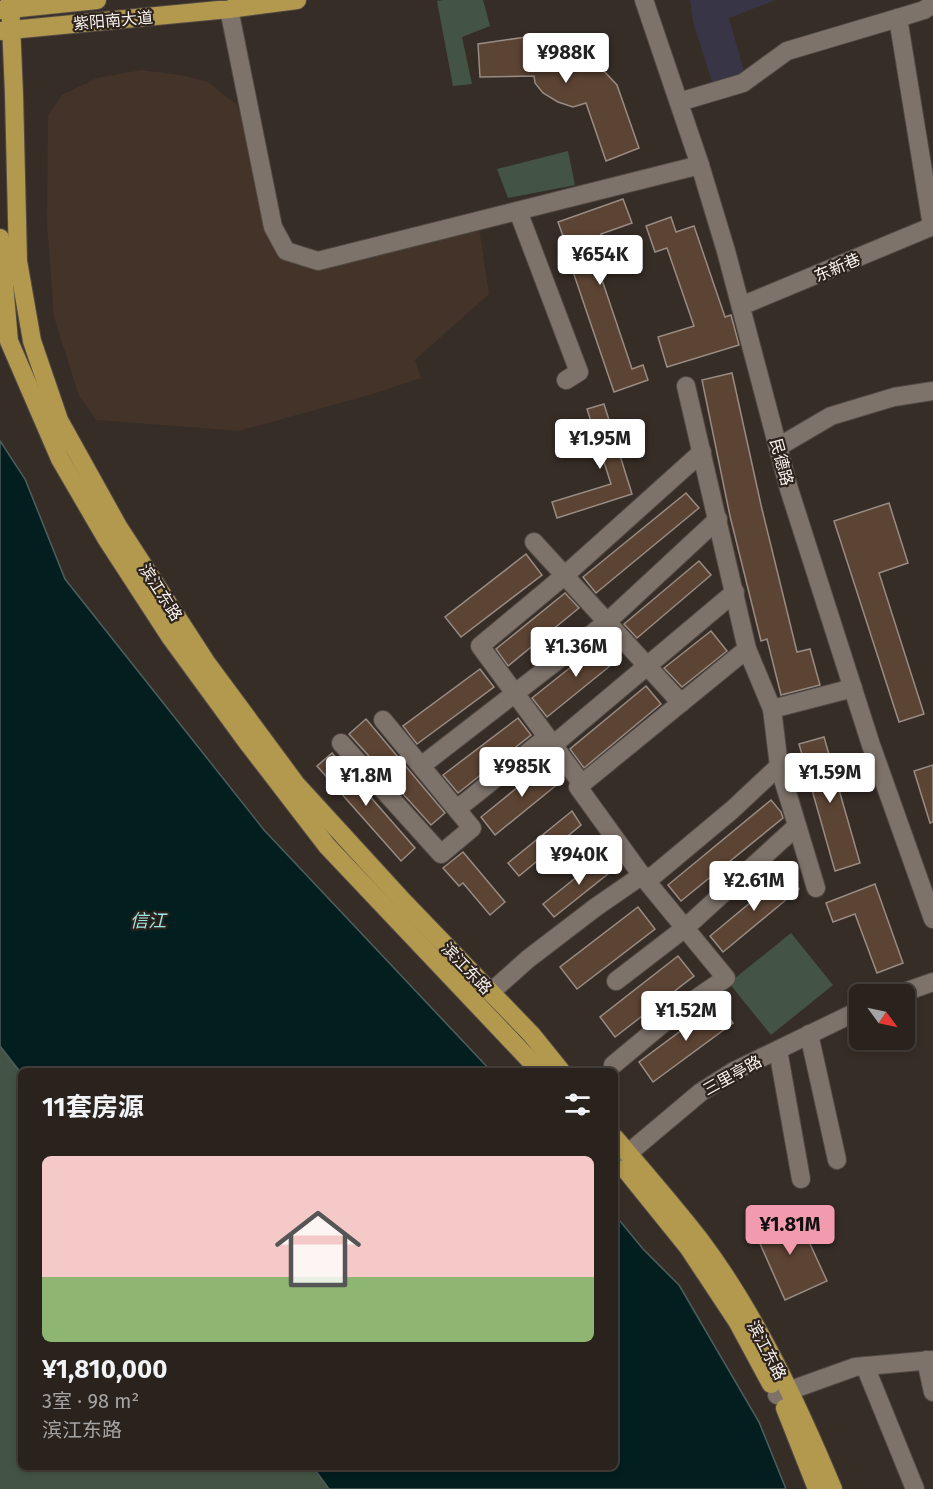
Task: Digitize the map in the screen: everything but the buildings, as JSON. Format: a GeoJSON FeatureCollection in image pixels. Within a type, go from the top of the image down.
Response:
{"type":"FeatureCollection","features":[{"type":"Feature","properties":{"kind":"main road","name":"紫阳南大道"},"geometry":{"type":"LineString","coordinates":[[7,7],[97,0]]}},
{"type":"Feature","properties":{"kind":"main road","name":"紫阳南大道"},"geometry":{"type":"LineString","coordinates":[[6,30],[228,9],[297,0]]}},
{"type":"Feature","properties":{"kind":"main road","name":"滨江东路"},"geometry":{"type":"LineString","coordinates":[[7,7],[6,30],[18,261],[32,341],[59,420],[119,528],[200,652],[296,784],[404,902],[532,1035],[559,1068]]}},
{"type":"Feature","properties":{"kind":"main road","name":"滨江东路"},"geometry":{"type":"LineString","coordinates":[[0,238],[9,341],[60,459],[106,538],[171,638],[327,846],[537,1068]]}},
{"type":"Feature","properties":{"kind":"main road","name":"滨江东路"},"geometry":{"type":"LineString","coordinates":[[621,1157],[700,1240],[748,1314],[783,1393],[812,1439],[833,1489]]}},
{"type":"Feature","properties":{"kind":"main road","name":"滨江东路"},"geometry":{"type":"LineString","coordinates":[[783,1393],[787,1412],[817,1489]]}},
{"type":"Feature","properties":{"kind":"street","name":"民德路"},"geometry":{"type":"LineString","coordinates":[[645,0],[700,165],[741,306],[789,489],[853,688],[930,898],[933,919]]}},
{"type":"Feature","properties":{"kind":"street"},"geometry":{"type":"LineString","coordinates":[[679,102],[743,83],[787,51],[924,10],[933,4]]}},
{"type":"Feature","properties":{"kind":"street"},"geometry":{"type":"LineString","coordinates":[[228,9],[273,227],[286,251],[318,261],[700,165]]}},
{"type":"Feature","properties":{"kind":"street"},"geometry":{"type":"LineString","coordinates":[[898,18],[933,226]]}},
{"type":"Feature","properties":{"kind":"street"},"geometry":{"type":"LineString","coordinates":[[518,211],[579,372],[566,380]]}},
{"type":"Feature","properties":{"kind":"street","name":"东新巷"},"geometry":{"type":"LineString","coordinates":[[741,306],[933,226]]}},
{"type":"Feature","properties":{"kind":"street"},"geometry":{"type":"LineString","coordinates":[[686,386],[747,649],[772,709],[779,766],[816,888]]}},
{"type":"Feature","properties":{"kind":"street"},"geometry":{"type":"LineString","coordinates":[[778,447],[831,416],[894,397],[933,391]]}},
{"type":"Feature","properties":{"kind":"street"},"geometry":{"type":"LineString","coordinates":[[582,784],[480,646],[564,576],[702,452]]}},
{"type":"Feature","properties":{"kind":"street"},"geometry":{"type":"LineString","coordinates":[[421,766],[607,622],[718,519]]}},
{"type":"Feature","properties":{"kind":"street"},"geometry":{"type":"LineString","coordinates":[[534,542],[681,703]]}},
{"type":"Feature","properties":{"kind":"street"},"geometry":{"type":"LineString","coordinates":[[457,809],[647,666],[735,592]]}},
{"type":"Feature","properties":{"kind":"street"},"geometry":{"type":"LineString","coordinates":[[613,1065],[678,1011],[726,978],[643,877],[578,787],[747,649]]}},
{"type":"Feature","properties":{"kind":"street"},"geometry":{"type":"LineString","coordinates":[[772,709],[853,688]]}},
{"type":"Feature","properties":{"kind":"street"},"geometry":{"type":"LineString","coordinates":[[341,743],[441,854],[472,828],[383,720]]}},
{"type":"Feature","properties":{"kind":"street"},"geometry":{"type":"LineString","coordinates":[[491,992],[528,959],[596,906],[638,878],[653,876],[732,810],[779,766]]}},
{"type":"Feature","properties":{"kind":"street"},"geometry":{"type":"LineString","coordinates":[[616,981],[685,928],[797,826]]}},
{"type":"Feature","properties":{"kind":"street"},"geometry":{"type":"LineString","coordinates":[[915,988],[933,982]]}},
{"type":"Feature","properties":{"kind":"street","name":"三里亭路"},"geometry":{"type":"LineString","coordinates":[[621,1157],[700,1092],[734,1071],[849,1015]]}},
{"type":"Feature","properties":{"kind":"street"},"geometry":{"type":"LineString","coordinates":[[809,1034],[837,1160]]}},
{"type":"Feature","properties":{"kind":"street"},"geometry":{"type":"LineString","coordinates":[[778,1050],[801,1179]]}},
{"type":"Feature","properties":{"kind":"street"},"geometry":{"type":"LineString","coordinates":[[783,1393],[855,1367],[930,1360],[933,1392]]}},
{"type":"Feature","properties":{"kind":"street"},"geometry":{"type":"LineString","coordinates":[[865,1365],[915,1489]]}},
{"type":"Feature","properties":{"kind":"shaded area"},"geometry":{"type":"Polygon","coordinates":[[[690,0],[776,0],[729,18],[745,75],[715,91],[693,22],[690,0]]]}},
{"type":"Feature","properties":{"kind":"shaded area"},"geometry":{"type":"Polygon","coordinates":[[[142,70],[186,76],[208,82],[237,105],[258,154],[286,251],[318,261],[478,221],[489,294],[415,360],[421,378],[373,394],[239,431],[96,420],[79,396],[54,317],[47,224],[48,116],[62,95],[97,78],[142,70]]]}},
{"type":"Feature","properties":{"kind":"green space"},"geometry":{"type":"Polygon","coordinates":[[[483,0],[490,26],[462,37],[472,84],[453,86],[437,1],[483,0]]]}},
{"type":"Feature","properties":{"kind":"green space"},"geometry":{"type":"Polygon","coordinates":[[[568,151],[575,185],[508,198],[497,169],[568,151]]]}},
{"type":"Feature","properties":{"kind":"green space"},"geometry":{"type":"Polygon","coordinates":[[[791,933],[833,985],[771,1035],[729,983],[791,933]]]}},
{"type":"Feature","properties":{"kind":"green space"},"geometry":{"type":"Polygon","coordinates":[[[0,1046],[18,1069],[18,1470],[315,1470],[329,1489],[0,1489],[0,1046]]]}},
{"type":"Feature","properties":{"kind":"water","name":"信江"},"geometry":{"type":"Polygon","coordinates":[[[0,441],[25,479],[65,579],[264,830],[488,1068],[18,1069],[0,1046],[0,441]]]}},
{"type":"Feature","properties":{"kind":"water"},"geometry":{"type":"Polygon","coordinates":[[[618,1219],[643,1249],[679,1285],[759,1422],[786,1489],[329,1489],[315,1470],[618,1470],[618,1219]]]}}]}
